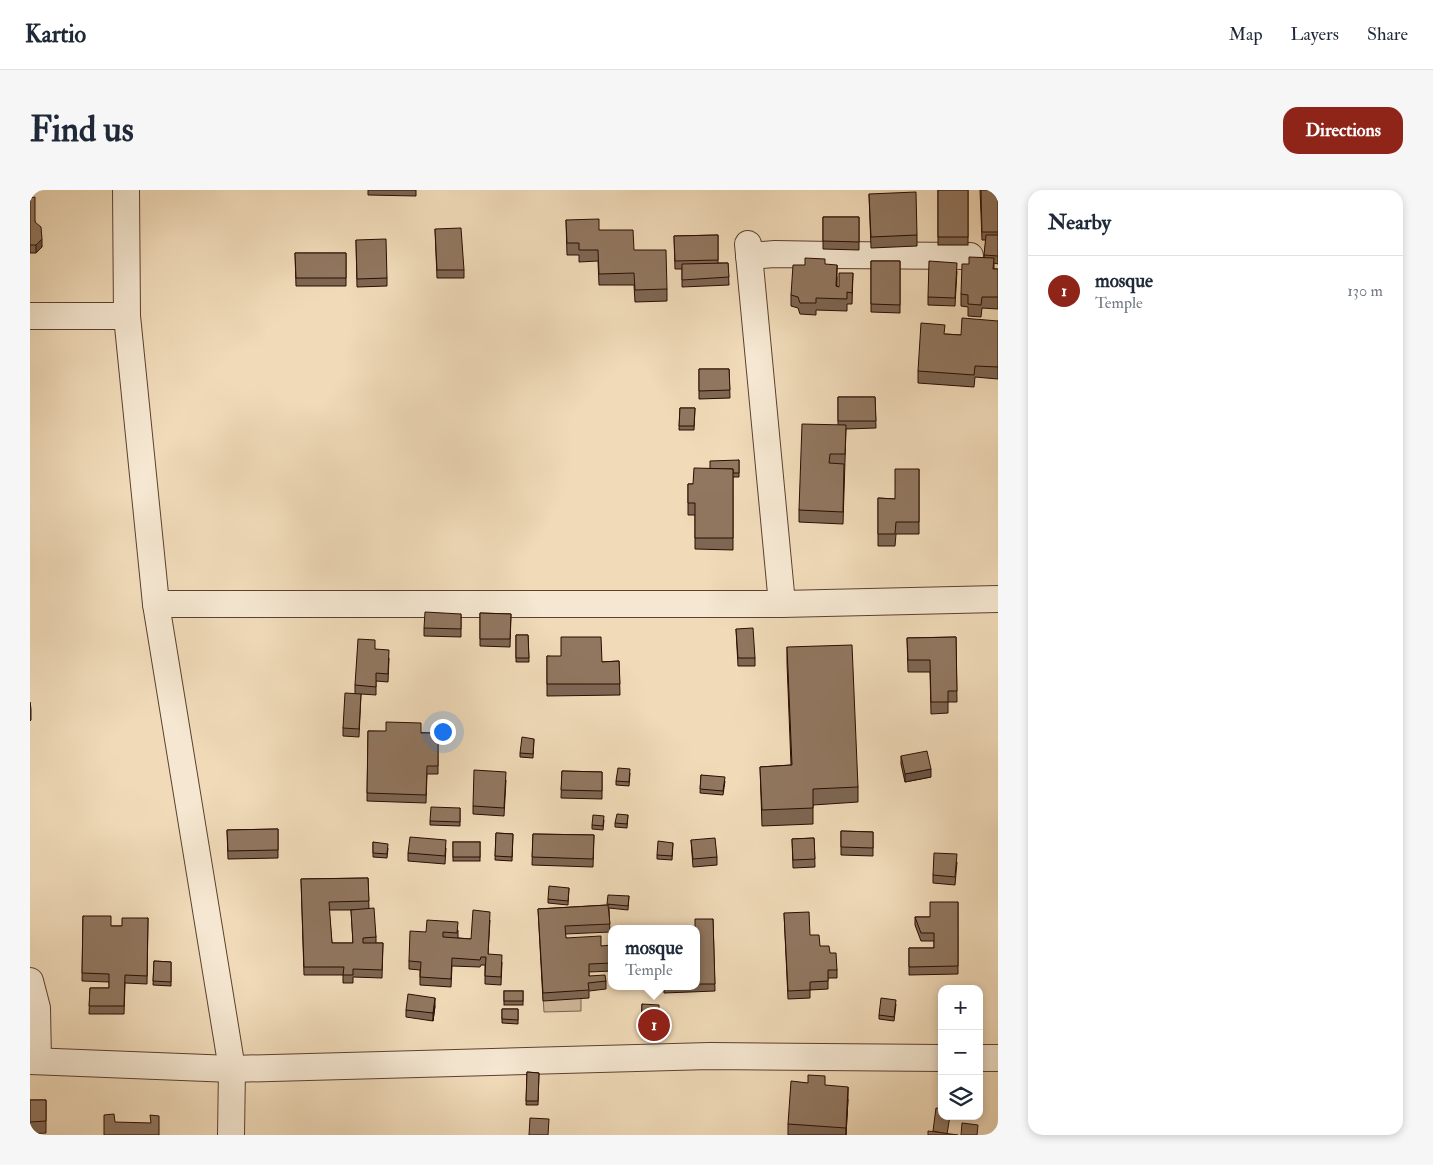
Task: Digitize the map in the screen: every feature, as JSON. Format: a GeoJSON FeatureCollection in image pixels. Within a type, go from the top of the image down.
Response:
{"type":"FeatureCollection","features":[{"type":"Feature","properties":{"kind":"street"},"geometry":{"type":"LineString","coordinates":[[126,190],[127,316],[156,604],[232,1069],[231,1135]]}},
{"type":"Feature","properties":{"kind":"street"},"geometry":{"type":"LineString","coordinates":[[782,604],[748,250],[775,254],[832,256],[970,256]]}},
{"type":"Feature","properties":{"kind":"street"},"geometry":{"type":"LineString","coordinates":[[30,316],[127,316]]}},
{"type":"Feature","properties":{"kind":"street"},"geometry":{"type":"LineString","coordinates":[[156,604],[782,604],[998,599]]}},
{"type":"Feature","properties":{"kind":"street"},"geometry":{"type":"LineString","coordinates":[[30,980],[38,1008],[34,1061],[232,1069],[710,1056],[938,1058]]}},
{"type":"Feature","properties":{"kind":"street"},"geometry":{"type":"LineString","coordinates":[[983,1058],[998,1058]]}},
{"type":"Feature","properties":{"kind":"shaded area"},"geometry":{"type":"Polygon","coordinates":[[[581,994],[581,1011],[544,1012],[543,996],[581,994]]]}},
{"type":"Feature","properties":{"kind":"building"},"geometry":{"type":"Polygon","coordinates":[[[938,190],[968,190],[968,237],[938,237],[938,190]]]}},
{"type":"Feature","properties":{"kind":"building"},"geometry":{"type":"Polygon","coordinates":[[[981,190],[998,190],[998,232],[982,232],[981,190]]]}},
{"type":"Feature","properties":{"kind":"building"},"geometry":{"type":"Polygon","coordinates":[[[916,192],[917,235],[871,237],[869,194],[916,192]]]}},
{"type":"Feature","properties":{"kind":"building"},"geometry":{"type":"Polygon","coordinates":[[[35,197],[35,222],[41,227],[42,239],[36,245],[30,245],[30,198],[35,197]]]}},
{"type":"Feature","properties":{"kind":"building"},"geometry":{"type":"Polygon","coordinates":[[[823,217],[859,217],[859,242],[823,241],[823,217]]]}},
{"type":"Feature","properties":{"kind":"building"},"geometry":{"type":"Polygon","coordinates":[[[599,219],[599,230],[633,230],[634,250],[666,250],[667,289],[635,290],[634,273],[599,274],[598,250],[579,250],[579,243],[567,243],[566,220],[599,219]]]}},
{"type":"Feature","properties":{"kind":"building"},"geometry":{"type":"Polygon","coordinates":[[[461,228],[464,270],[437,270],[435,229],[461,228]]]}},
{"type":"Feature","properties":{"kind":"building"},"geometry":{"type":"Polygon","coordinates":[[[718,235],[718,260],[675,261],[674,236],[718,235]]]}},
{"type":"Feature","properties":{"kind":"building"},"geometry":{"type":"Polygon","coordinates":[[[986,235],[998,235],[998,256],[984,255],[986,235]]]}},
{"type":"Feature","properties":{"kind":"building"},"geometry":{"type":"Polygon","coordinates":[[[386,239],[387,278],[357,279],[356,240],[386,239]]]}},
{"type":"Feature","properties":{"kind":"building"},"geometry":{"type":"Polygon","coordinates":[[[295,253],[346,253],[346,278],[296,278],[295,253]]]}},
{"type":"Feature","properties":{"kind":"building"},"geometry":{"type":"Polygon","coordinates":[[[969,257],[994,258],[993,269],[998,269],[998,297],[982,297],[981,305],[968,304],[968,295],[961,294],[962,264],[969,264],[969,257]]]}},
{"type":"Feature","properties":{"kind":"building"},"geometry":{"type":"Polygon","coordinates":[[[805,258],[825,259],[825,264],[837,265],[836,286],[839,287],[839,273],[853,273],[852,293],[847,292],[847,299],[816,298],[816,303],[800,303],[798,297],[791,295],[793,265],[805,265],[805,258]]]}},
{"type":"Feature","properties":{"kind":"building"},"geometry":{"type":"Polygon","coordinates":[[[871,261],[900,261],[900,305],[871,304],[871,261]]]}},
{"type":"Feature","properties":{"kind":"building"},"geometry":{"type":"Polygon","coordinates":[[[929,261],[957,263],[955,298],[928,297],[929,261]]]}},
{"type":"Feature","properties":{"kind":"building"},"geometry":{"type":"Polygon","coordinates":[[[728,263],[729,277],[682,280],[682,264],[728,263]]]}},
{"type":"Feature","properties":{"kind":"building"},"geometry":{"type":"Polygon","coordinates":[[[962,318],[998,321],[998,367],[975,366],[974,375],[918,371],[921,323],[945,325],[944,334],[961,335],[962,318]]]}},
{"type":"Feature","properties":{"kind":"building"},"geometry":{"type":"Polygon","coordinates":[[[699,369],[729,369],[730,390],[699,391],[699,369]]]}},
{"type":"Feature","properties":{"kind":"building"},"geometry":{"type":"Polygon","coordinates":[[[838,397],[875,397],[876,421],[838,421],[838,397]]]}},
{"type":"Feature","properties":{"kind":"building"},"geometry":{"type":"Polygon","coordinates":[[[680,408],[695,408],[694,426],[679,426],[680,408]]]}},
{"type":"Feature","properties":{"kind":"building"},"geometry":{"type":"Polygon","coordinates":[[[802,424],[846,425],[845,454],[830,454],[829,463],[844,464],[843,512],[799,510],[802,424]]]}},
{"type":"Feature","properties":{"kind":"building"},"geometry":{"type":"Polygon","coordinates":[[[739,460],[739,473],[733,473],[733,469],[710,469],[710,461],[739,460]]]}},
{"type":"Feature","properties":{"kind":"building"},"geometry":{"type":"Polygon","coordinates":[[[694,468],[733,469],[733,538],[695,538],[695,503],[688,503],[688,484],[693,484],[694,468]]]}},
{"type":"Feature","properties":{"kind":"building"},"geometry":{"type":"Polygon","coordinates":[[[895,469],[919,469],[919,522],[896,522],[895,534],[878,534],[878,498],[895,499],[895,469]]]}},
{"type":"Feature","properties":{"kind":"building"},"geometry":{"type":"Polygon","coordinates":[[[425,612],[461,614],[461,629],[424,628],[425,612]]]}},
{"type":"Feature","properties":{"kind":"building"},"geometry":{"type":"Polygon","coordinates":[[[480,613],[511,614],[510,639],[480,639],[480,613]]]}},
{"type":"Feature","properties":{"kind":"building"},"geometry":{"type":"Polygon","coordinates":[[[753,628],[755,658],[738,658],[736,629],[753,628]]]}},
{"type":"Feature","properties":{"kind":"building"},"geometry":{"type":"Polygon","coordinates":[[[516,635],[528,635],[529,658],[516,658],[516,635]]]}},
{"type":"Feature","properties":{"kind":"building"},"geometry":{"type":"Polygon","coordinates":[[[561,637],[601,637],[602,662],[619,661],[620,684],[547,684],[547,656],[561,656],[561,637]]]}},
{"type":"Feature","properties":{"kind":"building"},"geometry":{"type":"Polygon","coordinates":[[[956,637],[957,691],[948,691],[948,702],[931,702],[930,660],[908,660],[907,638],[956,637]]]}},
{"type":"Feature","properties":{"kind":"building"},"geometry":{"type":"Polygon","coordinates":[[[358,639],[375,640],[375,649],[389,650],[388,674],[376,673],[376,687],[355,685],[358,639]]]}},
{"type":"Feature","properties":{"kind":"building"},"geometry":{"type":"Polygon","coordinates":[[[852,645],[858,787],[813,789],[813,808],[762,810],[760,767],[792,765],[787,647],[852,645]]]}},
{"type":"Feature","properties":{"kind":"building"},"geometry":{"type":"Polygon","coordinates":[[[345,693],[361,694],[359,729],[343,728],[345,693]]]}},
{"type":"Feature","properties":{"kind":"building"},"geometry":{"type":"Polygon","coordinates":[[[386,722],[421,723],[421,733],[438,733],[438,766],[427,766],[426,795],[367,793],[368,731],[386,731],[386,722]]]}},
{"type":"Feature","properties":{"kind":"building"},"geometry":{"type":"Polygon","coordinates":[[[522,737],[534,739],[533,754],[520,753],[522,737]]]}},
{"type":"Feature","properties":{"kind":"building"},"geometry":{"type":"Polygon","coordinates":[[[927,751],[931,769],[905,774],[901,756],[927,751]]]}},
{"type":"Feature","properties":{"kind":"building"},"geometry":{"type":"Polygon","coordinates":[[[618,768],[630,769],[629,782],[616,781],[618,768]]]}},
{"type":"Feature","properties":{"kind":"building"},"geometry":{"type":"Polygon","coordinates":[[[474,770],[506,772],[504,808],[473,806],[474,770]]]}},
{"type":"Feature","properties":{"kind":"building"},"geometry":{"type":"Polygon","coordinates":[[[562,771],[602,772],[602,791],[561,790],[562,771]]]}},
{"type":"Feature","properties":{"kind":"building"},"geometry":{"type":"Polygon","coordinates":[[[701,775],[725,777],[723,791],[700,789],[701,775]]]}},
{"type":"Feature","properties":{"kind":"building"},"geometry":{"type":"Polygon","coordinates":[[[431,807],[460,808],[460,822],[430,821],[431,807]]]}},
{"type":"Feature","properties":{"kind":"building"},"geometry":{"type":"Polygon","coordinates":[[[617,814],[628,815],[627,824],[615,823],[617,814]]]}},
{"type":"Feature","properties":{"kind":"building"},"geometry":{"type":"Polygon","coordinates":[[[593,815],[604,816],[603,826],[592,825],[593,815]]]}},
{"type":"Feature","properties":{"kind":"building"},"geometry":{"type":"Polygon","coordinates":[[[278,829],[278,850],[228,851],[227,830],[278,829]]]}},
{"type":"Feature","properties":{"kind":"building"},"geometry":{"type":"Polygon","coordinates":[[[841,831],[873,832],[873,848],[841,847],[841,831]]]}},
{"type":"Feature","properties":{"kind":"building"},"geometry":{"type":"Polygon","coordinates":[[[496,833],[513,834],[512,857],[495,856],[496,833]]]}},
{"type":"Feature","properties":{"kind":"building"},"geometry":{"type":"Polygon","coordinates":[[[533,834],[594,835],[593,859],[532,857],[533,834]]]}},
{"type":"Feature","properties":{"kind":"building"},"geometry":{"type":"Polygon","coordinates":[[[410,837],[446,840],[445,856],[408,853],[410,837]]]}},
{"type":"Feature","properties":{"kind":"building"},"geometry":{"type":"Polygon","coordinates":[[[715,838],[717,857],[693,859],[691,840],[715,838]]]}},
{"type":"Feature","properties":{"kind":"building"},"geometry":{"type":"Polygon","coordinates":[[[814,838],[815,859],[793,860],[792,839],[814,838]]]}},
{"type":"Feature","properties":{"kind":"building"},"geometry":{"type":"Polygon","coordinates":[[[658,841],[673,843],[672,856],[657,855],[658,841]]]}},
{"type":"Feature","properties":{"kind":"building"},"geometry":{"type":"Polygon","coordinates":[[[373,842],[388,844],[387,854],[373,853],[373,842]]]}},
{"type":"Feature","properties":{"kind":"building"},"geometry":{"type":"Polygon","coordinates":[[[453,842],[480,842],[480,857],[453,857],[453,842]]]}},
{"type":"Feature","properties":{"kind":"building"},"geometry":{"type":"Polygon","coordinates":[[[934,853],[957,854],[955,877],[933,875],[934,853]]]}},
{"type":"Feature","properties":{"kind":"building"},"geometry":{"type":"Polygon","coordinates":[[[368,878],[369,901],[329,902],[332,943],[353,943],[351,910],[374,908],[376,937],[363,938],[363,943],[383,943],[382,970],[353,969],[353,975],[343,975],[344,967],[304,967],[301,879],[368,878]]]}},
{"type":"Feature","properties":{"kind":"building"},"geometry":{"type":"Polygon","coordinates":[[[549,886],[569,888],[568,901],[548,899],[549,886]]]}},
{"type":"Feature","properties":{"kind":"building"},"geometry":{"type":"Polygon","coordinates":[[[608,895],[629,896],[628,906],[607,904],[608,895]]]}},
{"type":"Feature","properties":{"kind":"building"},"geometry":{"type":"Polygon","coordinates":[[[930,902],[958,902],[958,966],[909,967],[909,948],[934,948],[934,933],[921,933],[915,917],[930,917],[930,902]]]}},
{"type":"Feature","properties":{"kind":"building"},"geometry":{"type":"Polygon","coordinates":[[[608,905],[610,924],[565,926],[566,938],[601,936],[601,946],[608,945],[608,963],[589,964],[589,976],[605,975],[606,981],[588,983],[589,990],[543,993],[538,909],[608,905]]]}},
{"type":"Feature","properties":{"kind":"building"},"geometry":{"type":"Polygon","coordinates":[[[473,910],[490,912],[488,954],[502,955],[501,977],[485,976],[486,957],[481,957],[480,960],[452,958],[451,979],[420,977],[421,962],[409,961],[410,931],[426,932],[427,920],[458,922],[457,933],[443,932],[443,937],[471,939],[473,910]]]}},
{"type":"Feature","properties":{"kind":"building"},"geometry":{"type":"Polygon","coordinates":[[[809,912],[810,935],[819,935],[820,946],[829,946],[830,953],[836,953],[837,970],[828,970],[828,981],[810,982],[810,990],[788,991],[784,913],[809,912]]]}},
{"type":"Feature","properties":{"kind":"building"},"geometry":{"type":"Polygon","coordinates":[[[83,916],[111,916],[111,926],[122,926],[122,918],[148,918],[147,976],[125,975],[124,1006],[89,1006],[90,988],[109,988],[109,974],[82,973],[83,916]]]}},
{"type":"Feature","properties":{"kind":"building"},"geometry":{"type":"Polygon","coordinates":[[[695,919],[713,919],[715,984],[700,984],[700,925],[695,925],[695,919]]]}},
{"type":"Feature","properties":{"kind":"building"},"geometry":{"type":"Polygon","coordinates":[[[154,961],[171,962],[171,982],[153,981],[154,961]]]}},
{"type":"Feature","properties":{"kind":"building"},"geometry":{"type":"Polygon","coordinates":[[[504,991],[523,991],[523,1001],[504,1001],[504,991]]]}},
{"type":"Feature","properties":{"kind":"building"},"geometry":{"type":"Polygon","coordinates":[[[408,994],[435,998],[433,1013],[406,1010],[408,994]]]}},
{"type":"Feature","properties":{"kind":"building"},"geometry":{"type":"Polygon","coordinates":[[[881,998],[896,1000],[894,1017],[879,1015],[881,998]]]}},
{"type":"Feature","properties":{"kind":"building"},"geometry":{"type":"Polygon","coordinates":[[[642,1004],[659,1005],[659,1013],[667,1013],[667,1020],[659,1020],[659,1027],[641,1027],[642,1004]]]}},
{"type":"Feature","properties":{"kind":"building"},"geometry":{"type":"Polygon","coordinates":[[[502,1009],[518,1009],[518,1020],[502,1019],[502,1009]]]}},
{"type":"Feature","properties":{"kind":"building"},"geometry":{"type":"Polygon","coordinates":[[[527,1072],[539,1073],[538,1101],[526,1101],[527,1072]]]}},
{"type":"Feature","properties":{"kind":"building"},"geometry":{"type":"Polygon","coordinates":[[[808,1075],[825,1076],[825,1085],[848,1087],[846,1128],[788,1124],[791,1081],[808,1083],[808,1075]]]}},
{"type":"Feature","properties":{"kind":"building"},"geometry":{"type":"Polygon","coordinates":[[[30,1100],[46,1100],[46,1121],[30,1122],[30,1100]]]}},
{"type":"Feature","properties":{"kind":"building"},"geometry":{"type":"Polygon","coordinates":[[[936,1108],[938,1108],[938,1120],[949,1120],[947,1134],[933,1131],[936,1108]]]}},
{"type":"Feature","properties":{"kind":"building"},"geometry":{"type":"Polygon","coordinates":[[[114,1114],[115,1122],[151,1123],[150,1115],[159,1116],[159,1135],[104,1135],[104,1115],[114,1114]]]}},
{"type":"Feature","properties":{"kind":"building"},"geometry":{"type":"Polygon","coordinates":[[[530,1118],[549,1119],[548,1135],[529,1135],[530,1118]]]}},
{"type":"Feature","properties":{"kind":"building"},"geometry":{"type":"Polygon","coordinates":[[[962,1123],[978,1125],[977,1135],[961,1135],[962,1123]]]}},
{"type":"Feature","properties":{"kind":"building"},"geometry":{"type":"Polygon","coordinates":[[[928,1131],[958,1135],[928,1135],[928,1131]]]}},
{"type":"Feature","properties":{"kind":"place","name":"mosque"},"geometry":{"type":"Point","coordinates":[654,1025]}}]}
